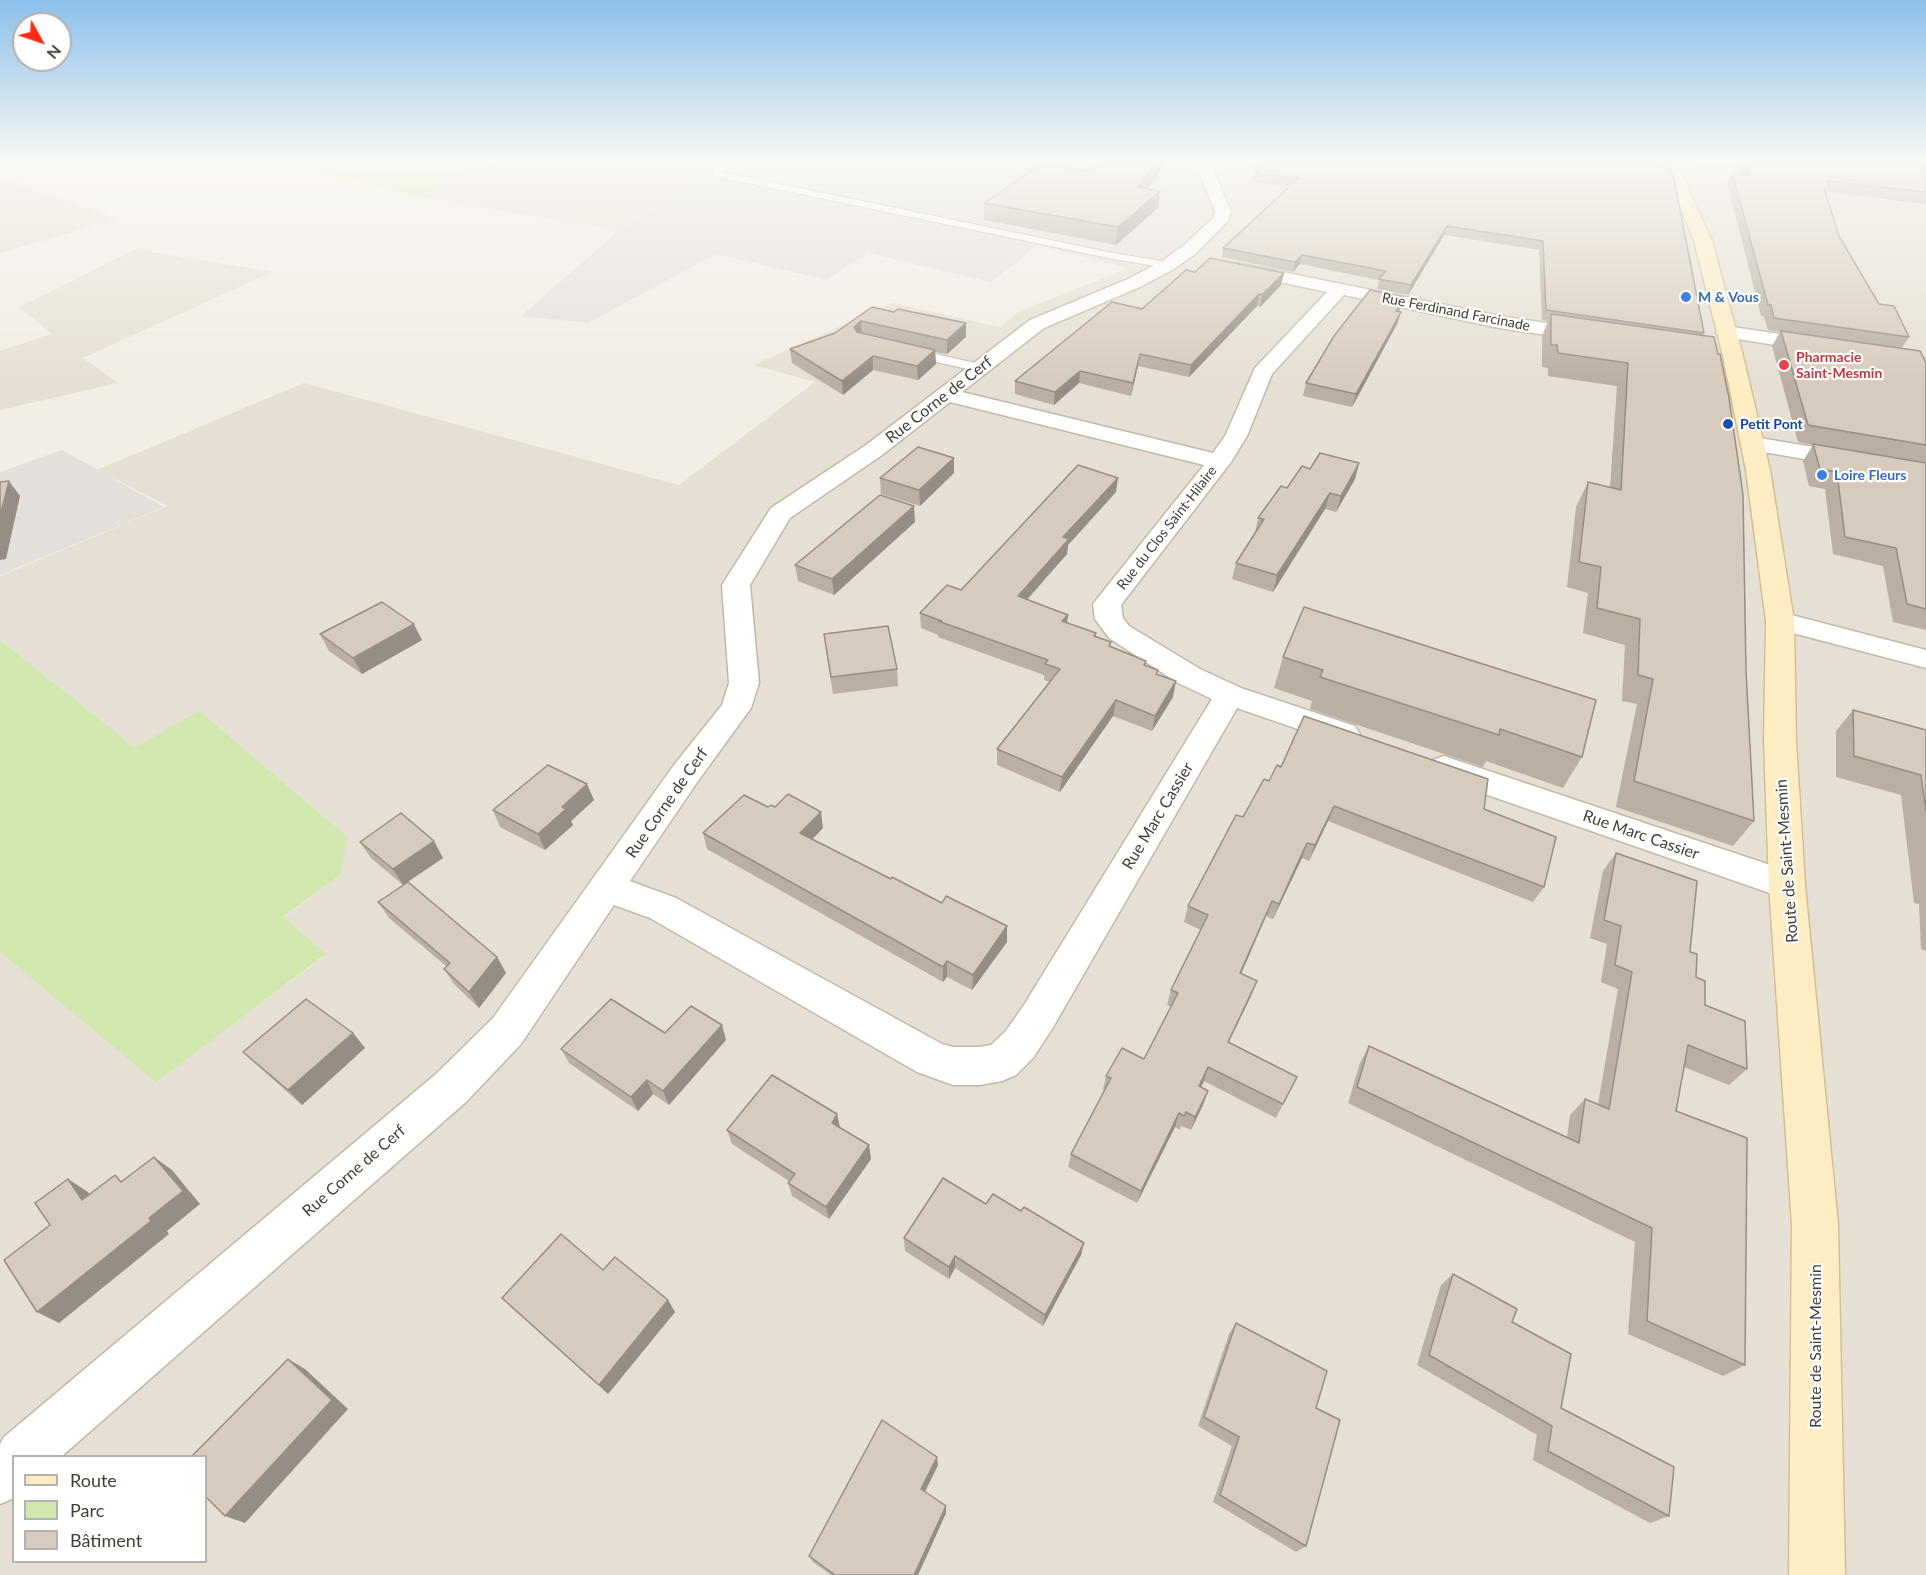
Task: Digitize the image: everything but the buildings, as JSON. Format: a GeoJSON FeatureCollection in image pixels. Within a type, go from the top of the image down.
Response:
{"type":"FeatureCollection","features":[{"type":"Feature","properties":{"kind":"main road","name":"Route de Saint-Mesmin"},"geometry":{"type":"LineString","coordinates":[[1700,234],[1725,347],[1754,444],[1780,621],[1780,742],[1788,885],[1815,1225],[1817,1575]]}},
{"type":"Feature","properties":{"kind":"street","name":"Rue Corne de Cerf"},"geometry":{"type":"LineString","coordinates":[[25,1455],[451,1088],[507,1031],[686,773],[736,708],[744,683],[736,585],[780,513],[874,450],[1036,324],[1184,261],[1207,234]]}},
{"type":"Feature","properties":{"kind":"street","name":"Rue Ferdinand Farcinade"},"geometry":{"type":"LineString","coordinates":[[1225,266],[1499,322],[1604,337]]}},
{"type":"Feature","properties":{"kind":"street"},"geometry":{"type":"LineString","coordinates":[[1219,462],[1236,436],[1262,372],[1339,290]]}},
{"type":"Feature","properties":{"kind":"street"},"geometry":{"type":"LineString","coordinates":[[1725,347],[1834,348]]}},
{"type":"Feature","properties":{"kind":"street","name":"Rue du Clos Saint-Hilaire"},"geometry":{"type":"LineString","coordinates":[[947,395],[1219,462],[1107,604],[1109,619],[1119,632],[1189,676],[1230,694]]}},
{"type":"Feature","properties":{"kind":"street"},"geometry":{"type":"LineString","coordinates":[[1754,444],[1926,473]]}},
{"type":"Feature","properties":{"kind":"street"},"geometry":{"type":"LineString","coordinates":[[1780,621],[1926,659]]}},
{"type":"Feature","properties":{"kind":"street"},"geometry":{"type":"LineString","coordinates":[[1230,694],[1375,744]]}},
{"type":"Feature","properties":{"kind":"street","name":"Rue Marc Cassier"},"geometry":{"type":"LineString","coordinates":[[608,888],[663,908],[931,1059],[953,1066],[980,1066],[1002,1062],[1018,1045],[1038,1017],[1230,694]]}},
{"type":"Feature","properties":{"kind":"street","name":"Rue Marc Cassier"},"geometry":{"type":"LineString","coordinates":[[1420,759],[1788,885]]}},
{"type":"Feature","properties":{"kind":"street"},"geometry":{"type":"LineString","coordinates":[[0,1477],[12,1467]]}},
{"type":"Feature","properties":{"kind":"lane"},"geometry":{"type":"LineString","coordinates":[[1009,234],[1113,256],[1184,261]]}},
{"type":"Feature","properties":{"kind":"lane"},"geometry":{"type":"LineString","coordinates":[[898,349],[980,368]]}},
{"type":"Feature","properties":{"kind":"shaded area"},"geometry":{"type":"Polygon","coordinates":[[[0,234],[64,234],[0,253],[0,234]]]}},
{"type":"Feature","properties":{"kind":"shaded area"},"geometry":{"type":"Polygon","coordinates":[[[614,234],[1183,234],[1154,258],[1128,268],[1038,245],[991,282],[867,253],[827,280],[716,254],[588,323],[521,316],[614,234]]]}},
{"type":"Feature","properties":{"kind":"shaded area"},"geometry":{"type":"Polygon","coordinates":[[[1171,234],[1926,234],[1926,1575],[0,1575],[0,952],[156,1081],[326,955],[283,918],[340,875],[135,749],[0,640],[0,576],[168,506],[97,470],[304,383],[679,485],[815,382],[754,365],[893,303],[1000,327],[1018,312],[1154,258],[1171,234]]]}},
{"type":"Feature","properties":{"kind":"shaded area"},"geometry":{"type":"Polygon","coordinates":[[[136,249],[272,272],[83,358],[118,383],[0,410],[0,351],[52,334],[19,307],[136,249]]]}},
{"type":"Feature","properties":{"kind":"shaded area"},"geometry":{"type":"Polygon","coordinates":[[[62,450],[164,507],[0,575],[0,472],[62,450]]]}},
{"type":"Feature","properties":{"kind":"green space"},"geometry":{"type":"Polygon","coordinates":[[[0,640],[135,748],[199,711],[347,837],[340,875],[283,917],[326,954],[156,1082],[0,952],[0,640]]]}},
{"type":"Feature","properties":{"kind":"place","name":"M & Vous"},"geometry":{"type":"Point","coordinates":[1686,297]}},
{"type":"Feature","properties":{"kind":"place","name":"Pharmacie Saint-Mesmin"},"geometry":{"type":"Point","coordinates":[1784,365]}},
{"type":"Feature","properties":{"kind":"place","name":"Petit Pont"},"geometry":{"type":"Point","coordinates":[1728,424]}},
{"type":"Feature","properties":{"kind":"place","name":"Loire Fleurs"},"geometry":{"type":"Point","coordinates":[1822,475]}}]}
